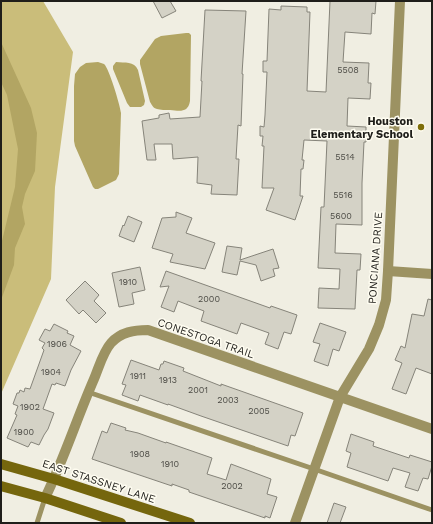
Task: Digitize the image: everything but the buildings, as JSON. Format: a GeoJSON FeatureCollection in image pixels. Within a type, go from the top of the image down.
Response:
{"type":"FeatureCollection","features":[{"type":"Feature","properties":{"kind":"main road","name":"EAST STASSNEY LANE"},"geometry":{"type":"LineString","coordinates":[[1,464],[54,479],[190,523]]}},
{"type":"Feature","properties":{"kind":"main road"},"geometry":{"type":"LineString","coordinates":[[1,486],[45,498],[122,523]]}},
{"type":"Feature","properties":{"kind":"street","name":"PONCIANA DRIVE"},"geometry":{"type":"LineString","coordinates":[[295,523],[340,397],[369,349],[383,314],[386,300],[400,1]]}},
{"type":"Feature","properties":{"kind":"street"},"geometry":{"type":"LineString","coordinates":[[388,271],[432,274]]}},
{"type":"Feature","properties":{"kind":"street","name":"CONESTOGA TRAIL"},"geometry":{"type":"LineString","coordinates":[[45,498],[107,349],[122,335],[130,331],[148,330],[432,429]]}},
{"type":"Feature","properties":{"kind":"lane"},"geometry":{"type":"LineString","coordinates":[[88,392],[432,510]]}},
{"type":"Feature","properties":{"kind":"lane"},"geometry":{"type":"LineString","coordinates":[[37,523],[45,498]]}},
{"type":"Feature","properties":{"kind":"shaded area"},"geometry":{"type":"Polygon","coordinates":[[[1,1],[43,1],[73,52],[55,187],[51,279],[1,394],[1,1]]]}},
{"type":"Feature","properties":{"kind":"shaded area"},"geometry":{"type":"Polygon","coordinates":[[[186,33],[191,35],[189,105],[187,108],[180,111],[156,109],[150,102],[140,60],[155,39],[161,36],[186,33]]]}},
{"type":"Feature","properties":{"kind":"shaded area"},"geometry":{"type":"Polygon","coordinates":[[[1,42],[31,108],[37,133],[35,171],[25,194],[22,207],[25,224],[15,248],[14,265],[1,300],[1,245],[15,187],[18,149],[7,95],[1,82],[1,42]]]}},
{"type":"Feature","properties":{"kind":"shaded area"},"geometry":{"type":"Polygon","coordinates":[[[98,62],[104,64],[109,72],[121,113],[119,174],[116,180],[95,189],[75,146],[74,86],[75,74],[80,67],[86,63],[98,62]]]}},
{"type":"Feature","properties":{"kind":"shaded area"},"geometry":{"type":"Polygon","coordinates":[[[116,62],[132,64],[138,70],[145,101],[144,105],[141,107],[130,107],[127,103],[113,69],[116,62]]]}},
{"type":"Feature","properties":{"kind":"place","name":"Houston Elementary School"},"geometry":{"type":"Point","coordinates":[421,127]}}]}
